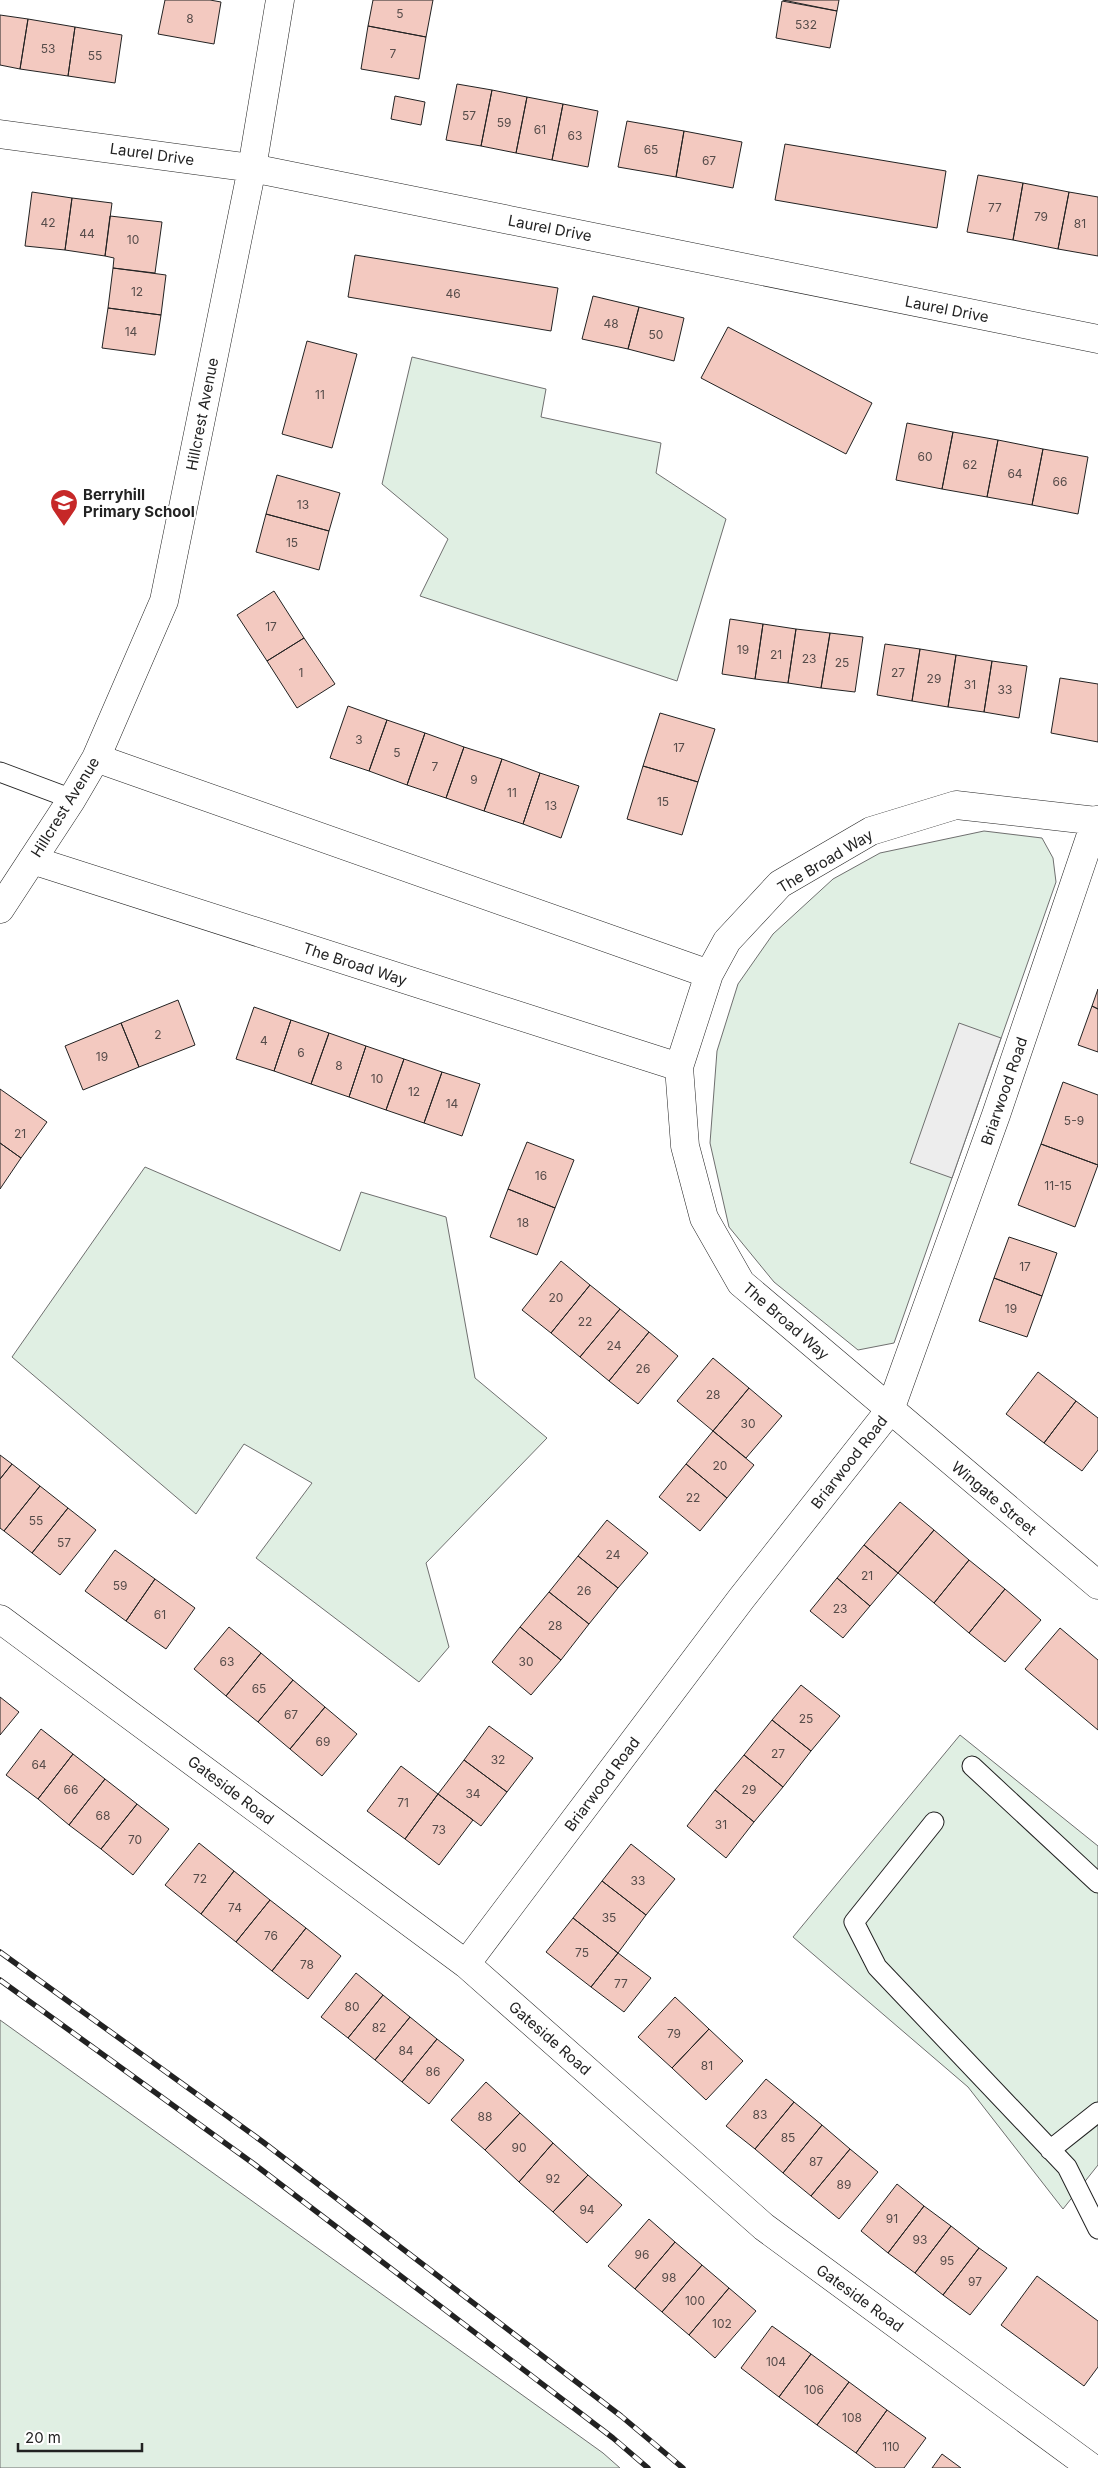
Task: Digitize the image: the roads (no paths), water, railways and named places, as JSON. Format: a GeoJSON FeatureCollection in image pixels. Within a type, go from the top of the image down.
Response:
{"type":"FeatureCollection","features":[{"type":"Feature","properties":{"kind":"street","name":"Hillcrest Avenue"},"geometry":{"type":"LineString","coordinates":[[0,909],[72,799],[96,758],[164,600],[252,168],[280,0]]}},
{"type":"Feature","properties":{"kind":"street","name":"Laurel Drive"},"geometry":{"type":"LineString","coordinates":[[0,134],[252,168],[1098,339]]}},
{"type":"Feature","properties":{"kind":"street"},"geometry":{"type":"LineString","coordinates":[[96,758],[709,974]]}},
{"type":"Feature","properties":{"kind":"street","name":"The Broad Way"},"geometry":{"type":"LineString","coordinates":[[890,1410],[741,1283],[704,1218],[685,1146],[679,1067],[709,974],[727,941],[780,884],[871,831],[956,805],[1097,820]]}},
{"type":"Feature","properties":{"kind":"street","name":"Briarwood Road"},"geometry":{"type":"LineString","coordinates":[[466,1964],[741,1599],[890,1410],[996,1115],[1097,820]]}},
{"type":"Feature","properties":{"kind":"street","name":"The Broad Way"},"geometry":{"type":"LineString","coordinates":[[32,860],[679,1067]]}},
{"type":"Feature","properties":{"kind":"street","name":"Wingate Street"},"geometry":{"type":"LineString","coordinates":[[890,1410],[1098,1585]]}},
{"type":"Feature","properties":{"kind":"street","name":"Gateside Road"},"geometry":{"type":"LineString","coordinates":[[0,1619],[466,1964],[764,2227],[1092,2468]]}},
{"type":"Feature","properties":{"kind":"lane"},"geometry":{"type":"LineString","coordinates":[[0,772],[72,799]]}},
{"type":"Feature","properties":{"kind":"lane"},"geometry":{"type":"LineString","coordinates":[[972,1766],[1098,1884]]}},
{"type":"Feature","properties":{"kind":"lane"},"geometry":{"type":"LineString","coordinates":[[934,1822],[854,1922],[877,1967],[1067,2167],[1098,2229]]}},
{"type":"Feature","properties":{"kind":"lane"},"geometry":{"type":"LineString","coordinates":[[1050,2150],[1098,2112]]}},
{"type":"Feature","properties":{"kind":"railway"},"geometry":{"type":"LineString","coordinates":[[0,1952],[263,2142],[621,2416],[683,2468]]}},
{"type":"Feature","properties":{"kind":"railway"},"geometry":{"type":"LineString","coordinates":[[0,1980],[254,2164],[613,2438],[648,2468]]}},
{"type":"Feature","properties":{"kind":"place","name":"Berryhill Primary School"},"geometry":{"type":"Point","coordinates":[64,527]}}]}
